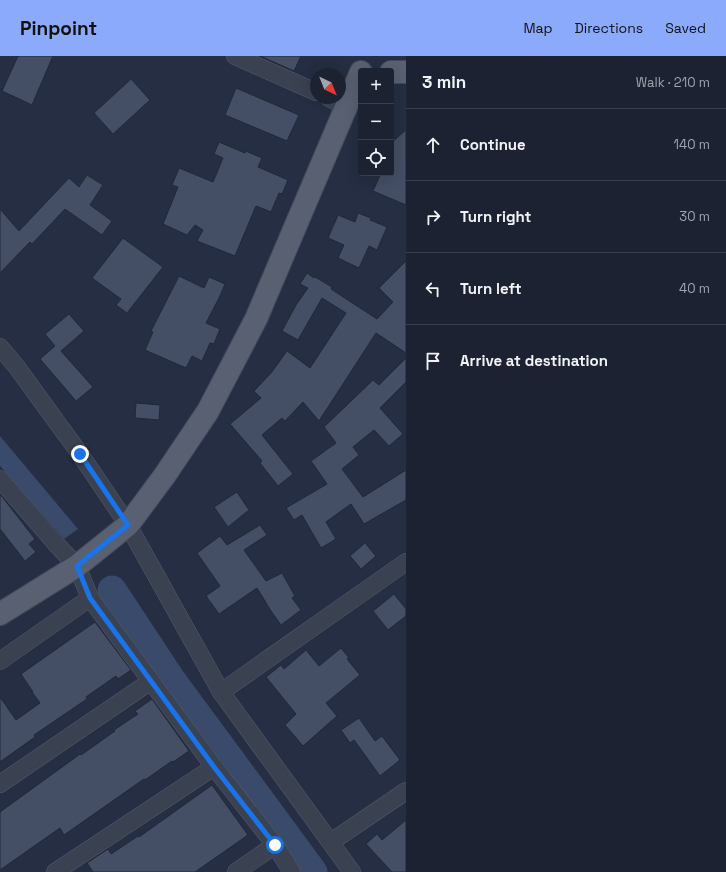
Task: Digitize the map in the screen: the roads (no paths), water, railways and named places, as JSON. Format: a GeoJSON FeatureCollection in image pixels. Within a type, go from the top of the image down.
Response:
{"type":"FeatureCollection","features":[{"type":"Feature","properties":{"kind":"main road"},"geometry":{"type":"LineString","coordinates":[[0,614],[77,566],[128,525],[169,469],[208,411],[256,320],[352,87],[368,56]]}},
{"type":"Feature","properties":{"kind":"main road"},"geometry":{"type":"LineString","coordinates":[[394,72],[406,72]]}},
{"type":"Feature","properties":{"kind":"street"},"geometry":{"type":"LineString","coordinates":[[235,56],[310,89]]}},
{"type":"Feature","properties":{"kind":"street"},"geometry":{"type":"LineString","coordinates":[[0,347],[16,366],[80,454],[128,525],[221,692],[352,872]]}},
{"type":"Feature","properties":{"kind":"street"},"geometry":{"type":"LineString","coordinates":[[0,478],[56,544],[77,566],[90,598],[214,767],[275,845],[292,872]]}},
{"type":"Feature","properties":{"kind":"street"},"geometry":{"type":"LineString","coordinates":[[221,692],[406,562]]}},
{"type":"Feature","properties":{"kind":"street"},"geometry":{"type":"LineString","coordinates":[[0,661],[90,598]]}},
{"type":"Feature","properties":{"kind":"street"},"geometry":{"type":"LineString","coordinates":[[0,784],[151,682]]}},
{"type":"Feature","properties":{"kind":"street"},"geometry":{"type":"LineString","coordinates":[[55,872],[214,767]]}},
{"type":"Feature","properties":{"kind":"street"},"geometry":{"type":"LineString","coordinates":[[331,842],[406,791]]}},
{"type":"Feature","properties":{"kind":"street"},"geometry":{"type":"LineString","coordinates":[[236,872],[275,845]]}},
{"type":"Feature","properties":{"kind":"water"},"geometry":{"type":"Polygon","coordinates":[[[0,436],[78,529],[64,539],[0,466],[0,436]]]}},
{"type":"Feature","properties":{"kind":"waterway"},"geometry":{"type":"LineString","coordinates":[[112,590],[170,678],[313,872]]}}]}
